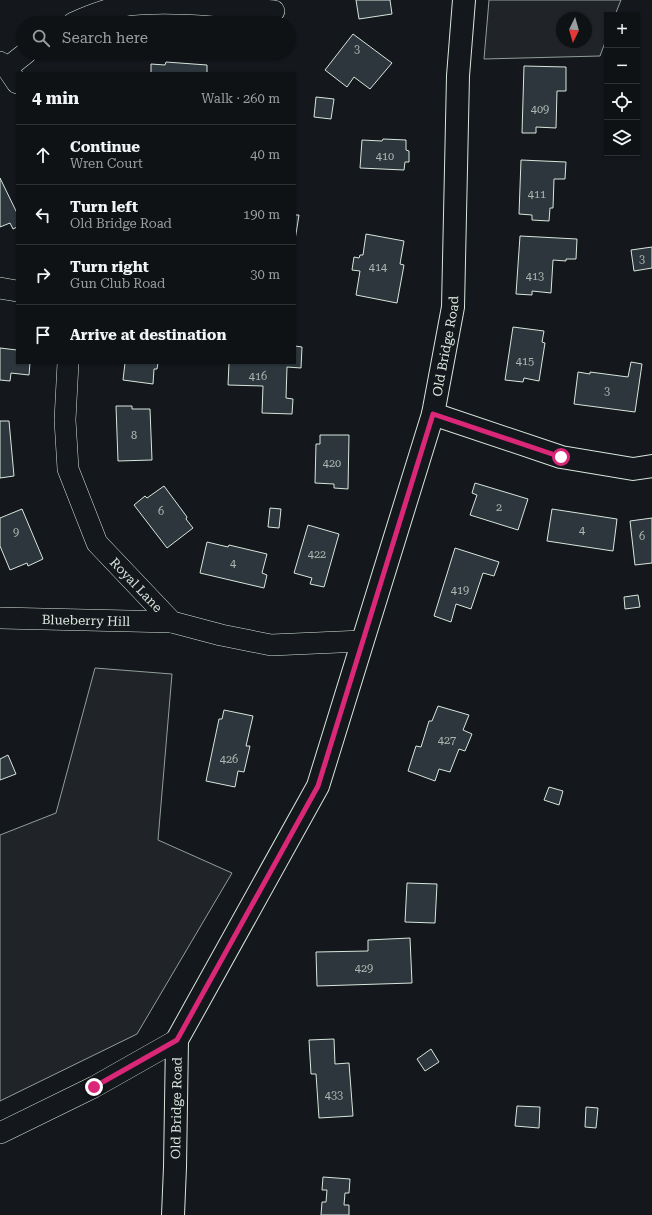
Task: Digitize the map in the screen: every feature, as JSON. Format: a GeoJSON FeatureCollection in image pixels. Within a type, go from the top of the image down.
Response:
{"type":"FeatureCollection","features":[{"type":"Feature","properties":{"kind":"street","name":"Old Bridge Road"},"geometry":{"type":"LineString","coordinates":[[173,1215],[177,1040],[318,786],[433,414],[452,307],[458,76],[464,0]]}},
{"type":"Feature","properties":{"kind":"street"},"geometry":{"type":"LineString","coordinates":[[90,16],[126,5],[150,2],[208,5],[274,11]]}},
{"type":"Feature","properties":{"kind":"street"},"geometry":{"type":"LineString","coordinates":[[8,71],[19,60]]}},
{"type":"Feature","properties":{"kind":"street"},"geometry":{"type":"LineString","coordinates":[[0,288],[16,291]]}},
{"type":"Feature","properties":{"kind":"street","name":"Royal Lane"},"geometry":{"type":"LineString","coordinates":[[68,364],[65,420],[68,469],[97,542],[172,622],[221,635],[271,645],[362,642]]}},
{"type":"Feature","properties":{"kind":"street"},"geometry":{"type":"LineString","coordinates":[[433,414],[561,457],[633,469],[652,466]]}},
{"type":"Feature","properties":{"kind":"street","name":"Blueberry Hill"},"geometry":{"type":"LineString","coordinates":[[0,618],[172,622]]}},
{"type":"Feature","properties":{"kind":"street"},"geometry":{"type":"LineString","coordinates":[[0,1133],[94,1087],[177,1040]]}},
{"type":"Feature","properties":{"kind":"shaded area"},"geometry":{"type":"Polygon","coordinates":[[[489,0],[621,0],[616,12],[604,12],[604,45],[600,56],[484,59],[489,0]]]}},
{"type":"Feature","properties":{"kind":"shaded area"},"geometry":{"type":"Polygon","coordinates":[[[95,668],[172,674],[158,840],[232,873],[137,1034],[0,1101],[0,835],[56,813],[95,668]]]}},
{"type":"Feature","properties":{"kind":"building"},"geometry":{"type":"Polygon","coordinates":[[[356,0],[390,0],[392,14],[359,19],[356,0]]]}},
{"type":"Feature","properties":{"kind":"building"},"geometry":{"type":"Polygon","coordinates":[[[353,34],[392,63],[370,89],[354,77],[347,87],[325,70],[353,34]]]}},
{"type":"Feature","properties":{"kind":"building"},"geometry":{"type":"Polygon","coordinates":[[[166,62],[207,65],[207,72],[151,72],[151,64],[165,65],[166,62]]]}},
{"type":"Feature","properties":{"kind":"building"},"geometry":{"type":"Polygon","coordinates":[[[524,66],[566,67],[566,91],[557,91],[556,128],[536,127],[536,133],[522,133],[524,66]]]}},
{"type":"Feature","properties":{"kind":"building"},"geometry":{"type":"Polygon","coordinates":[[[316,97],[334,99],[331,119],[314,117],[316,97]]]}},
{"type":"Feature","properties":{"kind":"building"},"geometry":{"type":"Polygon","coordinates":[[[383,139],[406,140],[406,150],[409,151],[409,162],[405,162],[404,170],[360,168],[362,140],[382,141],[383,139]]]}},
{"type":"Feature","properties":{"kind":"building"},"geometry":{"type":"Polygon","coordinates":[[[521,160],[566,162],[565,179],[554,179],[553,208],[550,208],[549,221],[532,220],[532,215],[519,214],[521,160]]]}},
{"type":"Feature","properties":{"kind":"building"},"geometry":{"type":"Polygon","coordinates":[[[0,178],[16,211],[16,228],[13,229],[10,223],[0,227],[0,178]]]}},
{"type":"Feature","properties":{"kind":"building"},"geometry":{"type":"Polygon","coordinates":[[[296,215],[299,215],[296,234],[296,215]]]}},
{"type":"Feature","properties":{"kind":"building"},"geometry":{"type":"Polygon","coordinates":[[[366,234],[404,241],[400,264],[404,265],[397,303],[356,295],[360,271],[352,270],[354,257],[359,258],[360,255],[363,255],[366,234]]]}},
{"type":"Feature","properties":{"kind":"building"},"geometry":{"type":"Polygon","coordinates":[[[520,236],[577,239],[576,259],[566,259],[566,261],[553,260],[551,293],[532,291],[532,295],[516,294],[520,236]]]}},
{"type":"Feature","properties":{"kind":"building"},"geometry":{"type":"Polygon","coordinates":[[[652,247],[652,268],[634,271],[631,250],[652,247]]]}},
{"type":"Feature","properties":{"kind":"building"},"geometry":{"type":"Polygon","coordinates":[[[513,327],[544,331],[542,342],[545,343],[539,381],[524,378],[523,382],[505,380],[513,327]]]}},
{"type":"Feature","properties":{"kind":"building"},"geometry":{"type":"Polygon","coordinates":[[[296,346],[302,347],[301,368],[287,367],[286,398],[293,399],[292,414],[262,413],[263,386],[228,385],[229,364],[296,364],[296,346]]]}},
{"type":"Feature","properties":{"kind":"building"},"geometry":{"type":"Polygon","coordinates":[[[0,348],[16,350],[16,364],[30,364],[29,375],[11,373],[10,381],[0,380],[0,348]]]}},
{"type":"Feature","properties":{"kind":"building"},"geometry":{"type":"Polygon","coordinates":[[[631,362],[642,364],[635,412],[574,404],[578,372],[628,377],[631,362]]]}},
{"type":"Feature","properties":{"kind":"building"},"geometry":{"type":"Polygon","coordinates":[[[125,364],[158,364],[157,369],[154,369],[153,384],[123,380],[125,364]]]}},
{"type":"Feature","properties":{"kind":"building"},"geometry":{"type":"Polygon","coordinates":[[[116,406],[132,406],[132,409],[150,409],[152,460],[118,461],[116,406]]]}},
{"type":"Feature","properties":{"kind":"building"},"geometry":{"type":"Polygon","coordinates":[[[0,421],[9,421],[14,476],[0,478],[0,421]]]}},
{"type":"Feature","properties":{"kind":"building"},"geometry":{"type":"Polygon","coordinates":[[[320,435],[349,435],[348,489],[334,488],[334,484],[315,483],[316,444],[320,444],[320,435]]]}},
{"type":"Feature","properties":{"kind":"building"},"geometry":{"type":"Polygon","coordinates":[[[475,483],[528,499],[518,530],[470,515],[477,495],[472,493],[475,483]]]}},
{"type":"Feature","properties":{"kind":"building"},"geometry":{"type":"Polygon","coordinates":[[[164,486],[187,517],[186,519],[193,528],[167,548],[134,505],[145,496],[147,498],[164,486]]]}},
{"type":"Feature","properties":{"kind":"building"},"geometry":{"type":"Polygon","coordinates":[[[270,508],[281,509],[279,528],[268,527],[270,508]]]}},
{"type":"Feature","properties":{"kind":"building"},"geometry":{"type":"Polygon","coordinates":[[[22,509],[43,559],[28,566],[27,563],[10,570],[0,546],[0,518],[22,509]]]}},
{"type":"Feature","properties":{"kind":"building"},"geometry":{"type":"Polygon","coordinates":[[[552,509],[617,519],[613,551],[547,541],[552,509]]]}},
{"type":"Feature","properties":{"kind":"building"},"geometry":{"type":"Polygon","coordinates":[[[652,518],[652,563],[635,565],[630,521],[652,518]]]}},
{"type":"Feature","properties":{"kind":"building"},"geometry":{"type":"Polygon","coordinates":[[[308,525],[339,534],[324,587],[310,584],[312,578],[294,573],[308,525]]]}},
{"type":"Feature","properties":{"kind":"building"},"geometry":{"type":"Polygon","coordinates":[[[207,542],[228,547],[229,545],[267,554],[262,573],[267,575],[264,588],[200,573],[207,542]]]}},
{"type":"Feature","properties":{"kind":"building"},"geometry":{"type":"Polygon","coordinates":[[[455,548],[499,562],[494,576],[483,573],[471,609],[456,604],[451,622],[434,616],[455,548]]]}},
{"type":"Feature","properties":{"kind":"building"},"geometry":{"type":"Polygon","coordinates":[[[638,595],[640,607],[625,609],[624,597],[638,595]]]}},
{"type":"Feature","properties":{"kind":"building"},"geometry":{"type":"Polygon","coordinates":[[[438,706],[469,715],[463,730],[472,734],[465,751],[459,749],[450,772],[439,769],[435,781],[408,771],[416,746],[421,747],[429,721],[432,721],[438,706]]]}},
{"type":"Feature","properties":{"kind":"building"},"geometry":{"type":"Polygon","coordinates":[[[224,710],[253,716],[246,746],[250,746],[244,772],[238,771],[235,787],[206,781],[219,719],[222,719],[224,710]]]}},
{"type":"Feature","properties":{"kind":"building"},"geometry":{"type":"Polygon","coordinates":[[[8,755],[16,774],[0,780],[0,759],[8,755]]]}},
{"type":"Feature","properties":{"kind":"building"},"geometry":{"type":"Polygon","coordinates":[[[549,787],[563,791],[559,805],[544,800],[549,787]]]}},
{"type":"Feature","properties":{"kind":"building"},"geometry":{"type":"Polygon","coordinates":[[[407,883],[437,884],[435,923],[405,922],[407,883]]]}},
{"type":"Feature","properties":{"kind":"building"},"geometry":{"type":"Polygon","coordinates":[[[410,938],[412,983],[317,986],[316,952],[368,951],[368,940],[410,938]]]}},
{"type":"Feature","properties":{"kind":"building"},"geometry":{"type":"Polygon","coordinates":[[[334,1039],[335,1064],[349,1063],[353,1116],[319,1118],[316,1074],[311,1074],[309,1040],[334,1039]]]}},
{"type":"Feature","properties":{"kind":"building"},"geometry":{"type":"Polygon","coordinates":[[[431,1049],[439,1062],[425,1071],[417,1059],[431,1049]]]}},
{"type":"Feature","properties":{"kind":"building"},"geometry":{"type":"Polygon","coordinates":[[[517,1106],[540,1107],[539,1128],[515,1126],[517,1106]]]}},
{"type":"Feature","properties":{"kind":"building"},"geometry":{"type":"Polygon","coordinates":[[[586,1107],[598,1108],[596,1128],[585,1127],[586,1107]]]}},
{"type":"Feature","properties":{"kind":"building"},"geometry":{"type":"Polygon","coordinates":[[[323,1177],[350,1179],[349,1193],[345,1193],[344,1205],[349,1205],[349,1215],[321,1215],[322,1202],[326,1202],[327,1190],[322,1190],[323,1177]]]}},
{"type":"Feature","properties":{"kind":"route"},"geometry":{"type":"LineString","coordinates":[[94,1087],[177,1040],[318,786],[433,414],[561,457]]}}]}
